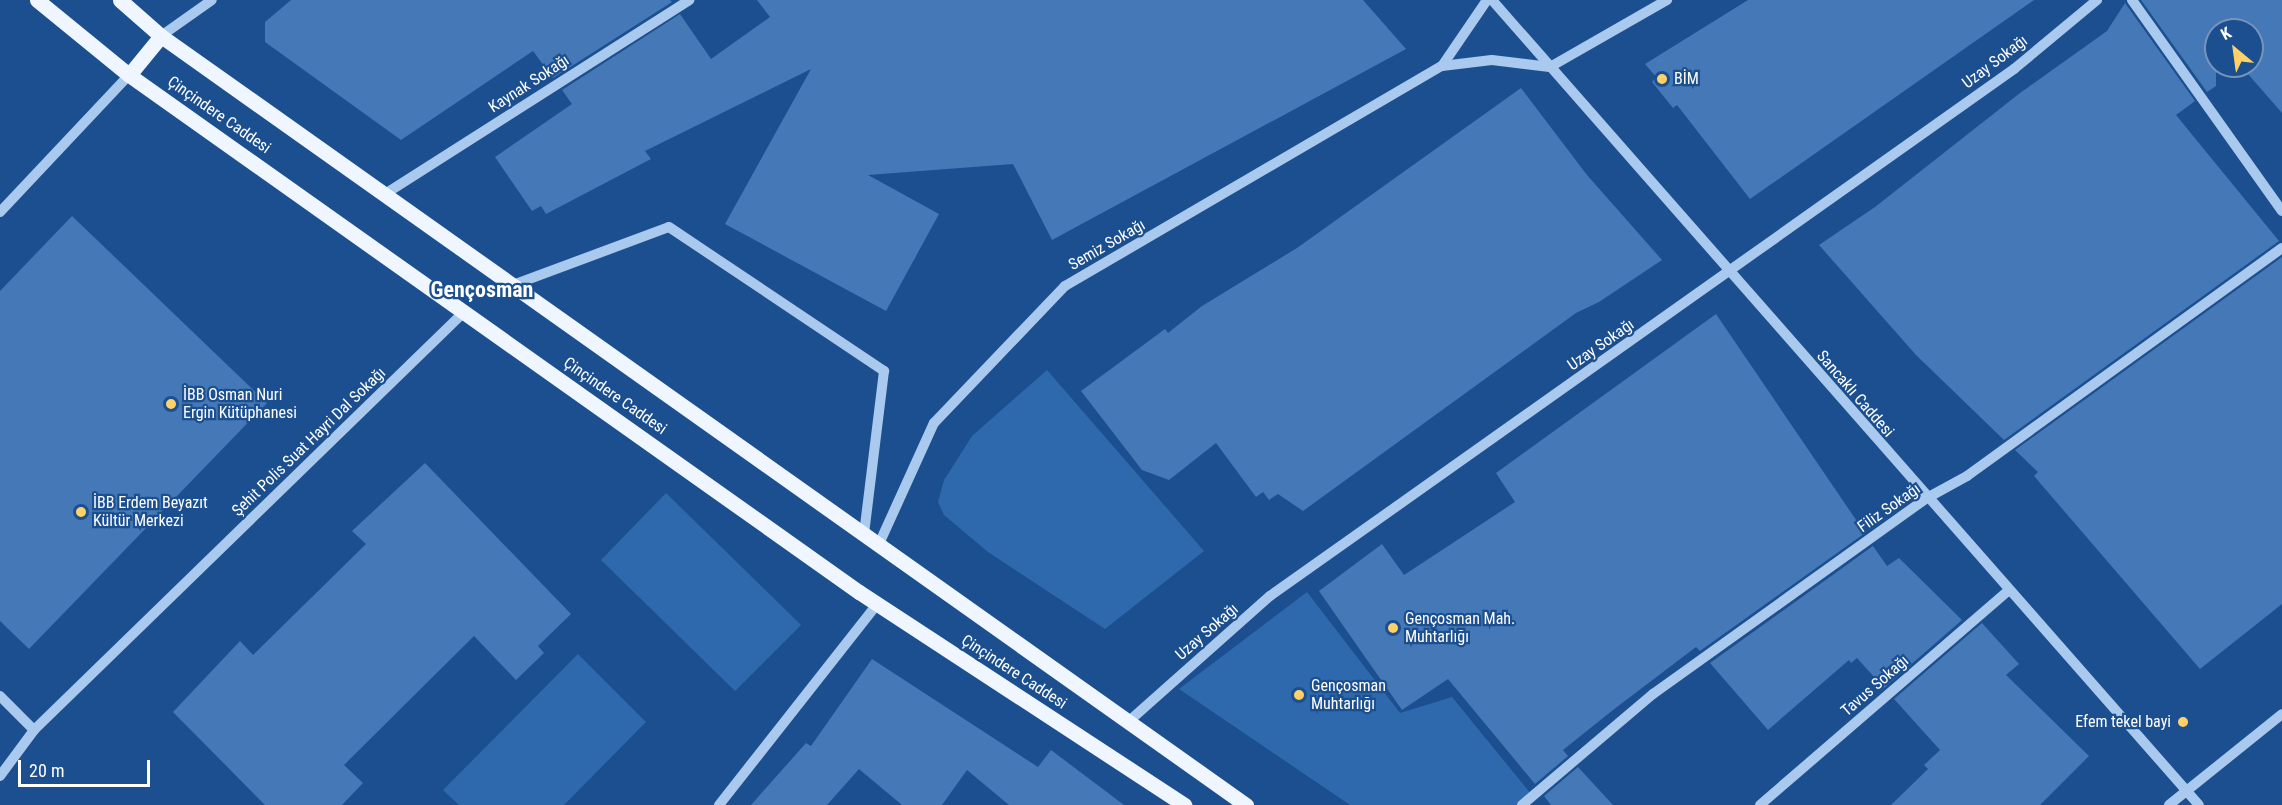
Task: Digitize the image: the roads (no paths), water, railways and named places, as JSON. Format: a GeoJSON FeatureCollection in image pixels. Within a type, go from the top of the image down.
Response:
{"type":"FeatureCollection","features":[{"type":"Feature","properties":{"kind":"main road","name":"Çinçindere Caddesi"},"geometry":{"type":"LineString","coordinates":[[37,0],[129,75],[877,604],[1185,805]]}},
{"type":"Feature","properties":{"kind":"main road","name":"Çinçindere Caddesi"},"geometry":{"type":"LineString","coordinates":[[120,0],[161,36],[1246,805]]}},
{"type":"Feature","properties":{"kind":"main road"},"geometry":{"type":"LineString","coordinates":[[129,75],[161,36]]}},
{"type":"Feature","properties":{"kind":"street"},"geometry":{"type":"LineString","coordinates":[[161,36],[212,0]]}},
{"type":"Feature","properties":{"kind":"street","name":"Kaynak Sokağı"},"geometry":{"type":"LineString","coordinates":[[385,194],[689,0]]}},
{"type":"Feature","properties":{"kind":"street","name":"Semiz Sokağı"},"geometry":{"type":"LineString","coordinates":[[1442,66],[1487,0]]}},
{"type":"Feature","properties":{"kind":"street","name":"Sancaklı Caddesi"},"geometry":{"type":"LineString","coordinates":[[1492,0],[2199,805]]}},
{"type":"Feature","properties":{"kind":"street"},"geometry":{"type":"LineString","coordinates":[[1550,67],[1667,0]]}},
{"type":"Feature","properties":{"kind":"street","name":"Uzay Sokağı"},"geometry":{"type":"LineString","coordinates":[[1128,722],[1270,596],[1730,273],[2014,69],[2097,0]]}},
{"type":"Feature","properties":{"kind":"street"},"geometry":{"type":"LineString","coordinates":[[2132,0],[2282,211]]}},
{"type":"Feature","properties":{"kind":"street","name":"Semiz Sokağı"},"geometry":{"type":"LineString","coordinates":[[879,544],[934,423],[1065,286],[1442,66],[1492,60],[1550,67]]}},
{"type":"Feature","properties":{"kind":"street"},"geometry":{"type":"LineString","coordinates":[[0,212],[129,75]]}},
{"type":"Feature","properties":{"kind":"street"},"geometry":{"type":"LineString","coordinates":[[513,285],[669,227],[885,371],[864,535]]}},
{"type":"Feature","properties":{"kind":"street","name":"Filiz Sokağı"},"geometry":{"type":"LineString","coordinates":[[1522,805],[1653,694],[1927,498],[1967,476],[2282,248]]}},
{"type":"Feature","properties":{"kind":"street","name":"Şehit Polis Suat Hayri Dal Sokağı"},"geometry":{"type":"LineString","coordinates":[[0,776],[34,730],[465,311]]}},
{"type":"Feature","properties":{"kind":"street","name":"Tavus Sokağı"},"geometry":{"type":"LineString","coordinates":[[1760,805],[2009,590]]}},
{"type":"Feature","properties":{"kind":"street"},"geometry":{"type":"LineString","coordinates":[[719,805],[877,604]]}},
{"type":"Feature","properties":{"kind":"street"},"geometry":{"type":"LineString","coordinates":[[0,696],[34,730]]}},
{"type":"Feature","properties":{"kind":"street"},"geometry":{"type":"LineString","coordinates":[[2169,805],[2282,714]]}},
{"type":"Feature","properties":{"kind":"place","name":"BİM"},"geometry":{"type":"Point","coordinates":[1662,79]}},
{"type":"Feature","properties":{"kind":"place","name":"İBB Osman Nuri Ergin Kütüphanesi"},"geometry":{"type":"Point","coordinates":[171,404]}},
{"type":"Feature","properties":{"kind":"place","name":"İBB Erdem Beyazıt Kültür Merkezi"},"geometry":{"type":"Point","coordinates":[81,512]}},
{"type":"Feature","properties":{"kind":"place","name":"Gençosman Mah. Muhtarlığı"},"geometry":{"type":"Point","coordinates":[1393,628]}},
{"type":"Feature","properties":{"kind":"place","name":"Gençosman Muhtarlığı"},"geometry":{"type":"Point","coordinates":[1299,695]}},
{"type":"Feature","properties":{"kind":"place","name":"Efem tekel bayi"},"geometry":{"type":"Point","coordinates":[2183,722]}},
{"type":"Feature","properties":{"kind":"district","name":"Gençosman"},"geometry":{"type":"Point","coordinates":[482,290]}}]}
